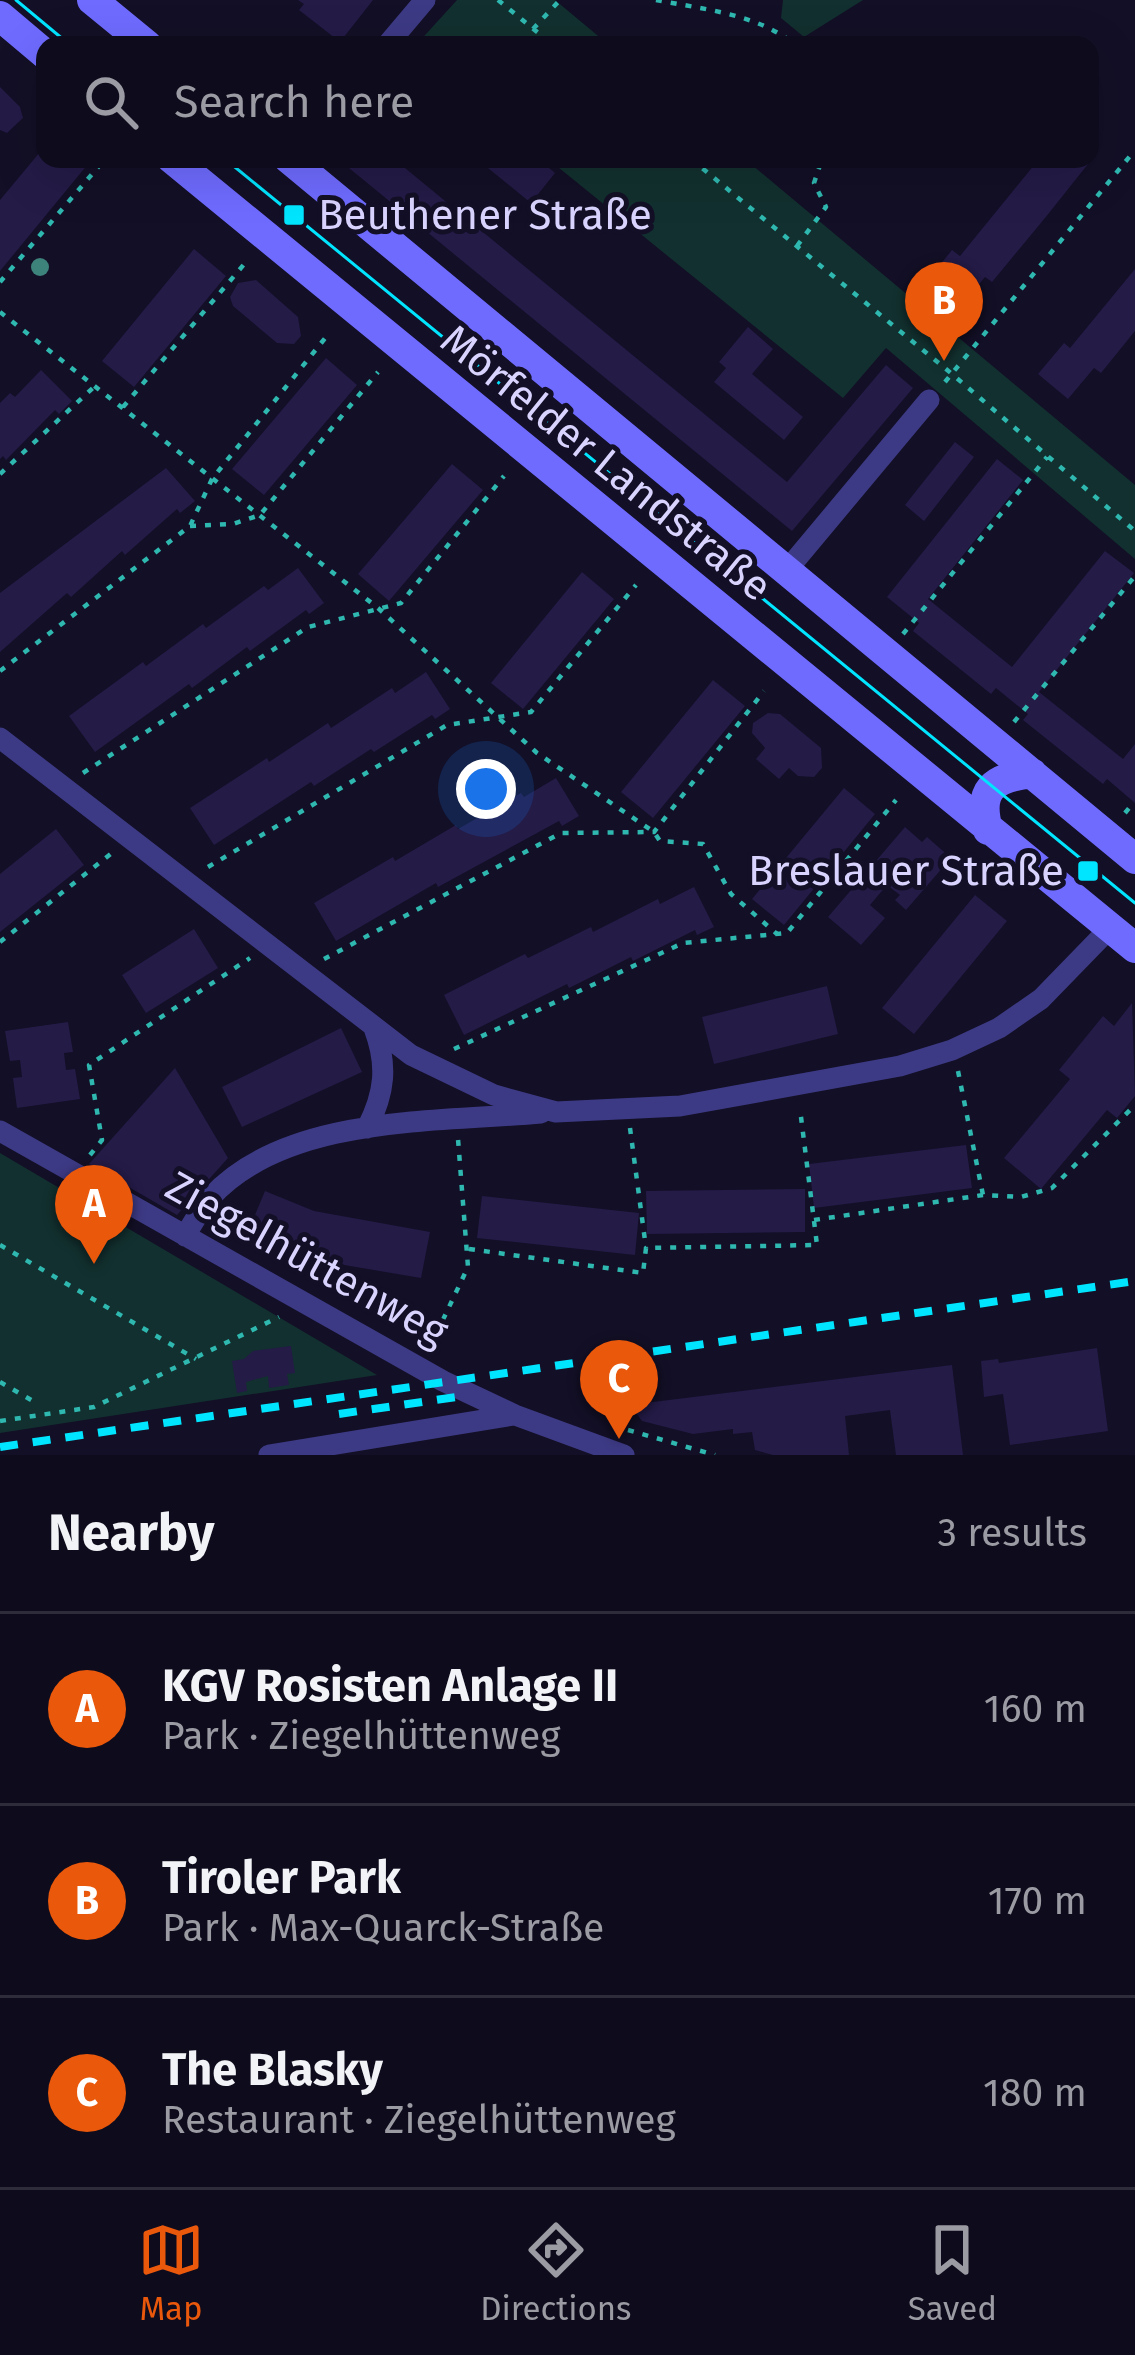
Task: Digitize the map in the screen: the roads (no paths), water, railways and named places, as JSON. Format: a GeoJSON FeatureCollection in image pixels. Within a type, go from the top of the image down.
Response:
{"type":"FeatureCollection","features":[{"type":"Feature","properties":{"kind":"main road"},"geometry":{"type":"LineString","coordinates":[[92,0],[136,36]]}},
{"type":"Feature","properties":{"kind":"main road"},"geometry":{"type":"LineString","coordinates":[[0,16],[36,46]]}},
{"type":"Feature","properties":{"kind":"main road","name":"Mörfelder Landstraße"},"geometry":{"type":"LineString","coordinates":[[183,168],[1135,948]]}},
{"type":"Feature","properties":{"kind":"main road","name":"Mörfelder Landstraße"},"geometry":{"type":"LineString","coordinates":[[301,168],[1135,859]]}},
{"type":"Feature","properties":{"kind":"main road"},"geometry":{"type":"LineString","coordinates":[[988,830],[984,812],[992,786],[1009,776],[1032,773]]}},
{"type":"Feature","properties":{"kind":"street"},"geometry":{"type":"LineString","coordinates":[[395,36],[425,0]]}},
{"type":"Feature","properties":{"kind":"street"},"geometry":{"type":"LineString","coordinates":[[787,570],[929,400]]}},
{"type":"Feature","properties":{"kind":"street"},"geometry":{"type":"LineString","coordinates":[[0,738],[374,1027],[426,1062],[494,1095],[556,1112]]}},
{"type":"Feature","properties":{"kind":"street"},"geometry":{"type":"LineString","coordinates":[[185,1236],[210,1198],[259,1161],[304,1142],[367,1128],[680,1106],[899,1066],[954,1049],[999,1028],[1041,999],[1110,928]]}},
{"type":"Feature","properties":{"kind":"street"},"geometry":{"type":"LineString","coordinates":[[367,1128],[380,1103],[384,1079],[383,1054],[374,1027]]}},
{"type":"Feature","properties":{"kind":"street","name":"Ziegelhüttenweg"},"geometry":{"type":"LineString","coordinates":[[0,1131],[443,1381],[515,1415],[624,1455]]}},
{"type":"Feature","properties":{"kind":"street","name":"Ziegelhüttenweg"},"geometry":{"type":"LineString","coordinates":[[269,1455],[515,1415]]}},
{"type":"Feature","properties":{"kind":"tram line"},"geometry":{"type":"LineString","coordinates":[[16,0],[59,36]]}},
{"type":"Feature","properties":{"kind":"tram line"},"geometry":{"type":"LineString","coordinates":[[236,168],[1135,903]]}},
{"type":"Feature","properties":{"kind":"railway"},"geometry":{"type":"LineString","coordinates":[[0,1447],[1135,1281]]}},
{"type":"Feature","properties":{"kind":"railway"},"geometry":{"type":"LineString","coordinates":[[339,1414],[463,1396]]}},
{"type":"Feature","properties":{"kind":"place","name":"Beuthener Straße"},"geometry":{"type":"Point","coordinates":[294,215]}},
{"type":"Feature","properties":{"kind":"place","name":"Tiroler Park"},"geometry":{"type":"Point","coordinates":[944,361]}},
{"type":"Feature","properties":{"kind":"place","name":"Breslauer Straße"},"geometry":{"type":"Point","coordinates":[1088,871]}},
{"type":"Feature","properties":{"kind":"place","name":"KGV Rosisten Anlage II"},"geometry":{"type":"Point","coordinates":[94,1264]}},
{"type":"Feature","properties":{"kind":"place","name":"The Blasky"},"geometry":{"type":"Point","coordinates":[619,1439]}}]}
